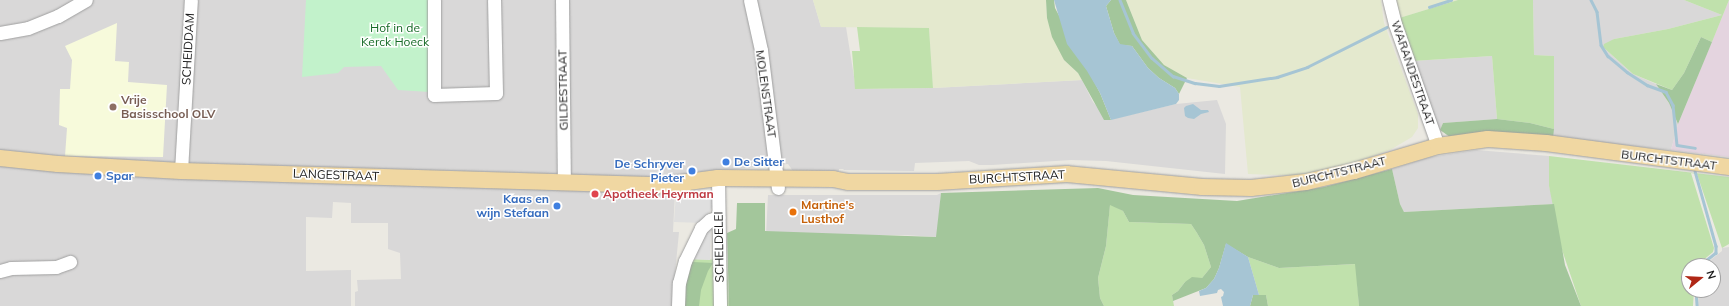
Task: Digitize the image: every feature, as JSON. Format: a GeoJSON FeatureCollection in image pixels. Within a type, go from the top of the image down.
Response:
{"type":"FeatureCollection","features":[{"type":"Feature","properties":{"kind":"main road","name":"BURCHTSTRAAT"},"geometry":{"type":"LineString","coordinates":[[777,183],[820,187],[837,186],[849,182],[937,182],[1067,174],[1202,187],[1251,188],[1306,182],[1354,171],[1438,146],[1488,139],[1516,140],[1729,167]]}},
{"type":"Feature","properties":{"kind":"main road","name":"LANGESTRAAT"},"geometry":{"type":"LineString","coordinates":[[0,158],[58,164],[181,171],[673,184],[718,182],[777,183]]}},
{"type":"Feature","properties":{"kind":"street"},"geometry":{"type":"LineString","coordinates":[[0,33],[28,28],[58,16],[86,0]]}},
{"type":"Feature","properties":{"kind":"street","name":"SCHEIDDAM"},"geometry":{"type":"LineString","coordinates":[[181,171],[191,0]]}},
{"type":"Feature","properties":{"kind":"street"},"geometry":{"type":"LineString","coordinates":[[434,0],[434,95],[496,93],[494,0]]}},
{"type":"Feature","properties":{"kind":"street","name":"GILDESTRAAT"},"geometry":{"type":"LineString","coordinates":[[562,0],[564,181]]}},
{"type":"Feature","properties":{"kind":"street","name":"MOLENSTRAAT"},"geometry":{"type":"LineString","coordinates":[[750,0],[761,50],[777,183]]}},
{"type":"Feature","properties":{"kind":"street","name":"WARANDESTRAAT"},"geometry":{"type":"LineString","coordinates":[[1389,0],[1395,24],[1438,146]]}},
{"type":"Feature","properties":{"kind":"street","name":"SCHELDELEI"},"geometry":{"type":"LineString","coordinates":[[718,182],[720,306]]}},
{"type":"Feature","properties":{"kind":"street"},"geometry":{"type":"LineString","coordinates":[[678,306],[679,283],[685,261],[701,228],[710,220],[718,217]]}},
{"type":"Feature","properties":{"kind":"street"},"geometry":{"type":"LineString","coordinates":[[0,271],[10,268],[56,268],[70,262]]}},
{"type":"Feature","properties":{"kind":"shaded area"},"geometry":{"type":"Polygon","coordinates":[[[0,0],[813,0],[821,27],[846,27],[856,89],[933,88],[1082,80],[1093,102],[1108,120],[1176,104],[1217,100],[1226,124],[1225,174],[1106,161],[1071,160],[992,165],[979,165],[969,161],[915,163],[914,171],[839,169],[839,171],[793,171],[788,164],[686,174],[675,192],[673,232],[679,232],[674,284],[674,306],[355,306],[355,292],[358,291],[357,280],[401,279],[400,253],[388,249],[388,223],[351,223],[351,203],[333,202],[332,218],[306,217],[306,271],[351,270],[351,306],[0,306],[0,0]]]}},
{"type":"Feature","properties":{"kind":"shaded area"},"geometry":{"type":"Polygon","coordinates":[[[813,0],[1046,0],[1047,18],[1064,60],[1078,73],[1082,80],[933,88],[929,28],[821,27],[813,0]]]}},
{"type":"Feature","properties":{"kind":"shaded area"},"geometry":{"type":"Polygon","coordinates":[[[1126,0],[1381,0],[1384,23],[1418,114],[1418,128],[1412,137],[1390,150],[1348,165],[1302,176],[1248,174],[1240,87],[1187,78],[1164,65],[1142,40],[1126,0]]]}},
{"type":"Feature","properties":{"kind":"shaded area"},"geometry":{"type":"Polygon","coordinates":[[[1393,0],[1458,0],[1396,19],[1393,0]]]}},
{"type":"Feature","properties":{"kind":"shaded area"},"geometry":{"type":"Polygon","coordinates":[[[1533,0],[1684,0],[1722,15],[1668,29],[1614,39],[1604,48],[1633,74],[1656,84],[1669,103],[1678,124],[1671,150],[1553,138],[1554,56],[1534,55],[1533,0]]]}},
{"type":"Feature","properties":{"kind":"shaded area"},"geometry":{"type":"Polygon","coordinates":[[[1729,0],[1729,157],[1671,150],[1678,124],[1729,0]]]}},
{"type":"Feature","properties":{"kind":"shaded area","name":"Vrije Basisschool OLV"},"geometry":{"type":"Polygon","coordinates":[[[117,23],[115,61],[129,62],[128,82],[167,85],[163,157],[65,156],[67,128],[59,125],[60,89],[70,89],[72,60],[65,46],[117,23]]]}},
{"type":"Feature","properties":{"kind":"shaded area"},"geometry":{"type":"Polygon","coordinates":[[[1492,56],[1497,119],[1443,123],[1440,130],[1412,61],[1492,56]]]}},
{"type":"Feature","properties":{"kind":"shaded area"},"geometry":{"type":"Polygon","coordinates":[[[1476,150],[1549,156],[1549,186],[1554,204],[1404,212],[1400,204],[1392,169],[1430,157],[1476,150]]]}},
{"type":"Feature","properties":{"kind":"shaded area"},"geometry":{"type":"Polygon","coordinates":[[[707,192],[711,196],[713,206],[703,223],[674,222],[676,193],[707,192]]]}},
{"type":"Feature","properties":{"kind":"shaded area"},"geometry":{"type":"Polygon","coordinates":[[[941,193],[937,237],[904,235],[766,236],[768,195],[937,195],[941,193]]]}},
{"type":"Feature","properties":{"kind":"shaded area"},"geometry":{"type":"Polygon","coordinates":[[[711,227],[710,260],[688,259],[703,231],[711,227]]]}},
{"type":"Feature","properties":{"kind":"shaded area"},"geometry":{"type":"Polygon","coordinates":[[[1729,247],[1729,306],[1698,306],[1698,298],[1721,298],[1721,258],[1713,258],[1722,251],[1722,248],[1729,247]]]}},
{"type":"Feature","properties":{"kind":"green space","name":"Hof in de Kerck Hoeck"},"geometry":{"type":"Polygon","coordinates":[[[306,0],[431,0],[430,92],[398,90],[381,66],[344,67],[338,73],[302,77],[306,0]]]}},
{"type":"Feature","properties":{"kind":"green space"},"geometry":{"type":"Polygon","coordinates":[[[1046,0],[1054,0],[1055,8],[1100,93],[1111,120],[1104,120],[1078,73],[1064,60],[1052,37],[1047,18],[1046,0]]]}},
{"type":"Feature","properties":{"kind":"green space"},"geometry":{"type":"Polygon","coordinates":[[[1111,0],[1126,0],[1142,40],[1164,65],[1187,78],[1179,94],[1175,88],[1159,78],[1148,68],[1132,46],[1120,45],[1114,33],[1106,6],[1111,0]]]}},
{"type":"Feature","properties":{"kind":"green space"},"geometry":{"type":"Polygon","coordinates":[[[1458,0],[1533,0],[1534,55],[1554,56],[1554,129],[1530,123],[1497,119],[1492,56],[1412,61],[1396,19],[1458,0]]]}},
{"type":"Feature","properties":{"kind":"green space"},"geometry":{"type":"Polygon","coordinates":[[[1684,0],[1729,0],[1712,42],[1701,37],[1684,73],[1672,90],[1633,74],[1603,47],[1604,44],[1614,39],[1668,29],[1722,15],[1684,0]]]}},
{"type":"Feature","properties":{"kind":"green space"},"geometry":{"type":"Polygon","coordinates":[[[857,27],[929,28],[933,88],[855,89],[852,51],[860,51],[857,27]]]}},
{"type":"Feature","properties":{"kind":"green space"},"geometry":{"type":"Polygon","coordinates":[[[1701,37],[1712,42],[1678,124],[1669,103],[1656,84],[1672,90],[1684,73],[1701,37]]]}},
{"type":"Feature","properties":{"kind":"green space"},"geometry":{"type":"Polygon","coordinates":[[[1497,119],[1530,123],[1554,129],[1553,138],[1450,137],[1440,130],[1443,123],[1497,119]]]}},
{"type":"Feature","properties":{"kind":"green space"},"geometry":{"type":"Polygon","coordinates":[[[1549,156],[1729,177],[1729,244],[1722,248],[1697,174],[1691,173],[1714,248],[1713,252],[1706,258],[1681,258],[1681,298],[1694,298],[1693,306],[1581,306],[1561,247],[1549,186],[1549,156]]]}},
{"type":"Feature","properties":{"kind":"green space"},"geometry":{"type":"Polygon","coordinates":[[[1392,169],[1400,204],[1404,212],[1554,204],[1565,265],[1581,306],[1359,306],[1355,264],[1279,268],[1248,257],[1226,244],[1214,279],[1206,288],[1173,301],[1172,295],[1178,291],[1185,282],[1192,277],[1202,278],[1211,267],[1204,245],[1197,233],[1191,224],[1129,222],[1123,211],[1110,205],[1106,246],[1098,278],[1100,298],[1104,306],[729,306],[727,233],[736,229],[737,203],[765,203],[765,231],[936,237],[941,193],[1098,188],[1133,195],[1237,201],[1324,187],[1392,169]]]}},
{"type":"Feature","properties":{"kind":"green space"},"geometry":{"type":"Polygon","coordinates":[[[1110,204],[1123,211],[1129,222],[1191,224],[1197,233],[1204,245],[1211,267],[1202,278],[1185,282],[1178,291],[1172,295],[1174,306],[1104,306],[1100,298],[1098,278],[1106,246],[1110,204]]]}},
{"type":"Feature","properties":{"kind":"green space"},"geometry":{"type":"Polygon","coordinates":[[[1248,257],[1279,268],[1356,264],[1359,306],[1268,306],[1266,295],[1259,295],[1248,257]]]}},
{"type":"Feature","properties":{"kind":"green space"},"geometry":{"type":"Polygon","coordinates":[[[688,259],[727,260],[729,306],[682,306],[688,259]]]}},
{"type":"Feature","properties":{"kind":"green space"},"geometry":{"type":"Polygon","coordinates":[[[693,262],[713,263],[708,271],[701,290],[699,306],[685,306],[687,269],[693,262]]]}},
{"type":"Feature","properties":{"kind":"green space"},"geometry":{"type":"Polygon","coordinates":[[[1253,295],[1266,295],[1268,306],[1250,306],[1253,295]]]}},
{"type":"Feature","properties":{"kind":"water"},"geometry":{"type":"Polygon","coordinates":[[[1054,0],[1111,0],[1106,6],[1114,33],[1120,44],[1132,46],[1148,68],[1159,78],[1175,88],[1179,94],[1179,100],[1176,104],[1111,120],[1100,93],[1087,71],[1067,44],[1054,0]]]}},
{"type":"Feature","properties":{"kind":"water"},"geometry":{"type":"Polygon","coordinates":[[[1193,104],[1201,110],[1208,110],[1209,112],[1201,114],[1194,119],[1188,118],[1185,116],[1184,108],[1193,104]]]}},
{"type":"Feature","properties":{"kind":"water"},"geometry":{"type":"Polygon","coordinates":[[[1226,243],[1248,257],[1259,295],[1253,295],[1250,306],[1223,306],[1221,297],[1223,296],[1224,292],[1221,289],[1218,290],[1217,293],[1200,296],[1199,291],[1206,288],[1214,279],[1219,268],[1226,243]]]}},
{"type":"Feature","properties":{"kind":"waterway"},"geometry":{"type":"LineString","coordinates":[[1120,0],[1133,33],[1152,58],[1173,76],[1195,83],[1219,86],[1277,77],[1307,67],[1387,27]]}},
{"type":"Feature","properties":{"kind":"waterway"},"geometry":{"type":"LineString","coordinates":[[1429,7],[1451,0]]}},
{"type":"Feature","properties":{"kind":"waterway"},"geometry":{"type":"LineString","coordinates":[[1591,0],[1597,12],[1601,45],[1608,56],[1627,72],[1647,85],[1666,92],[1673,105],[1677,145],[1695,148]]}},
{"type":"Feature","properties":{"kind":"waterway"},"geometry":{"type":"LineString","coordinates":[[1695,171],[1716,246],[1716,253],[1710,258]]}},
{"type":"Feature","properties":{"kind":"waterway"},"geometry":{"type":"LineString","coordinates":[[1696,298],[1697,306]]}},
{"type":"Feature","properties":{"kind":"place","name":"Vrije Basisschool OLV"},"geometry":{"type":"Point","coordinates":[113,107]}},
{"type":"Feature","properties":{"kind":"place","name":"De Sitter"},"geometry":{"type":"Point","coordinates":[726,162]}},
{"type":"Feature","properties":{"kind":"place","name":"De Schryver Pieter"},"geometry":{"type":"Point","coordinates":[692,171]}},
{"type":"Feature","properties":{"kind":"place","name":"Spar"},"geometry":{"type":"Point","coordinates":[98,176]}},
{"type":"Feature","properties":{"kind":"place","name":"Apotheek Heyrman"},"geometry":{"type":"Point","coordinates":[595,194]}},
{"type":"Feature","properties":{"kind":"place","name":"Kaas en wijn Stefaan"},"geometry":{"type":"Point","coordinates":[557,206]}},
{"type":"Feature","properties":{"kind":"place","name":"Martine's Lusthof"},"geometry":{"type":"Point","coordinates":[793,212]}}]}
